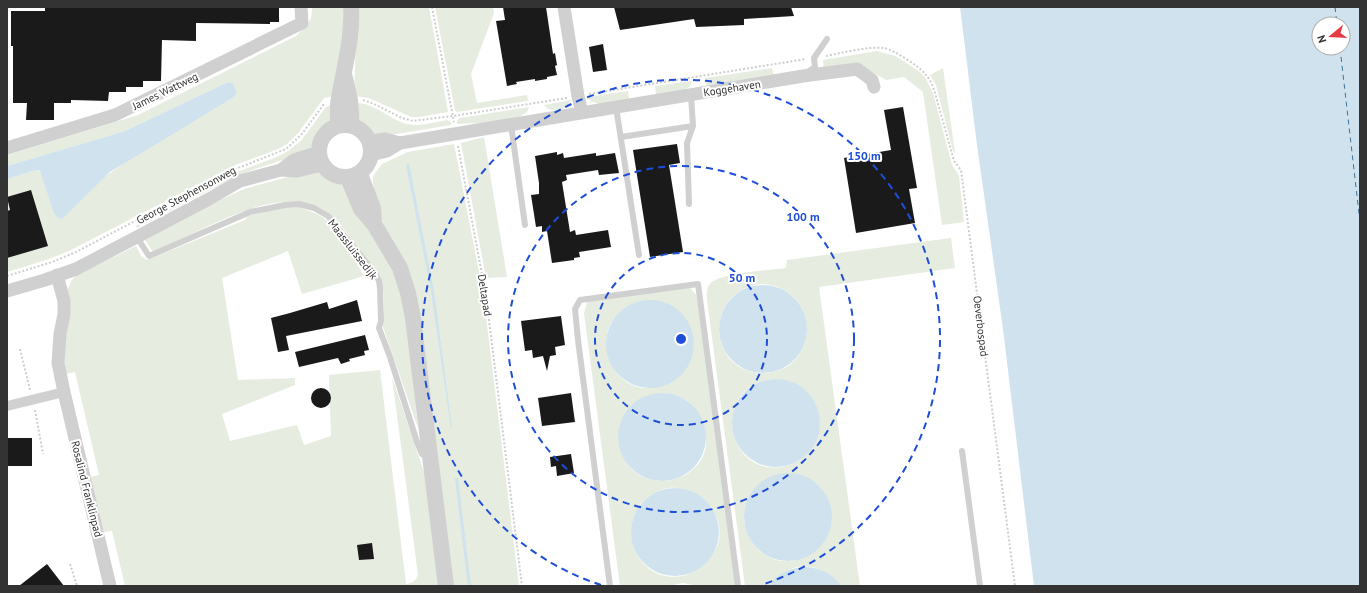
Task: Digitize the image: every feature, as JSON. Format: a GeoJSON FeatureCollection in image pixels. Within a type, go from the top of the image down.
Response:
{"type":"FeatureCollection","features":[{"type":"Feature","properties":{"kind":"street","name":"James Wattweg"},"geometry":{"type":"LineString","coordinates":[[7,148],[115,115],[136,105],[302,23],[301,7]]}},
{"type":"Feature","properties":{"kind":"street"},"geometry":{"type":"LineString","coordinates":[[345,126],[344,75],[351,30],[351,7]]}},
{"type":"Feature","properties":{"kind":"street"},"geometry":{"type":"LineString","coordinates":[[564,7],[582,113]]}},
{"type":"Feature","properties":{"kind":"street","name":"Koggehaven"},"geometry":{"type":"LineString","coordinates":[[371,148],[387,152],[400,143],[803,76],[857,69],[872,80],[874,87]]}},
{"type":"Feature","properties":{"kind":"street"},"geometry":{"type":"LineString","coordinates":[[345,126],[361,130],[371,148],[366,167],[354,176],[336,176],[326,170],[320,159],[320,142],[325,134],[345,126]]}},
{"type":"Feature","properties":{"kind":"street","name":"George Stephensonweg"},"geometry":{"type":"LineString","coordinates":[[7,291],[76,269],[209,199],[240,181],[281,170],[294,160],[320,159]]}},
{"type":"Feature","properties":{"kind":"street"},"geometry":{"type":"LineString","coordinates":[[354,176],[372,208],[374,224],[400,268],[408,294],[413,318],[446,586]]}},
{"type":"Feature","properties":{"kind":"street","name":"Rosalind Franklinpad"},"geometry":{"type":"LineString","coordinates":[[57,275],[64,301],[64,314],[60,334],[58,363],[110,586]]}},
{"type":"Feature","properties":{"kind":"street"},"geometry":{"type":"LineString","coordinates":[[7,406],[64,392]]}},
{"type":"Feature","properties":{"kind":"lane"},"geometry":{"type":"LineString","coordinates":[[803,76],[815,67],[814,58],[827,39]]}},
{"type":"Feature","properties":{"kind":"lane"},"geometry":{"type":"LineString","coordinates":[[689,204],[687,142],[693,126],[691,95]]}},
{"type":"Feature","properties":{"kind":"lane"},"geometry":{"type":"LineString","coordinates":[[616,107],[639,255]]}},
{"type":"Feature","properties":{"kind":"lane"},"geometry":{"type":"LineString","coordinates":[[511,125],[525,225]]}},
{"type":"Feature","properties":{"kind":"lane"},"geometry":{"type":"LineString","coordinates":[[620,137],[693,126]]}},
{"type":"Feature","properties":{"kind":"lane","name":"Maassluissedijk"},"geometry":{"type":"LineString","coordinates":[[137,236],[149,256],[250,212],[261,209],[299,204],[314,208],[328,216],[379,281],[379,328],[390,357],[417,442],[422,454],[431,459]]}},
{"type":"Feature","properties":{"kind":"lane"},"geometry":{"type":"LineString","coordinates":[[610,586],[575,309],[580,300],[698,284],[738,586]]}},
{"type":"Feature","properties":{"kind":"lane"},"geometry":{"type":"LineString","coordinates":[[962,452],[980,586]]}},
{"type":"Feature","properties":{"kind":"path","name":"Deltapad"},"geometry":{"type":"LineString","coordinates":[[432,7],[486,296],[522,586]]}},
{"type":"Feature","properties":{"kind":"path","name":"Oeverbospad"},"geometry":{"type":"LineString","coordinates":[[814,58],[874,48],[884,48],[910,62],[925,73],[935,93],[954,161],[961,170],[1014,586]]}},
{"type":"Feature","properties":{"kind":"path"},"geometry":{"type":"LineString","coordinates":[[344,100],[365,100],[402,118],[413,121],[453,116],[814,58]]}},
{"type":"Feature","properties":{"kind":"path","name":"George Stephensonweg"},"geometry":{"type":"LineString","coordinates":[[7,276],[52,262],[76,252],[228,172],[286,149],[302,134],[324,104],[331,100],[344,100]]}},
{"type":"Feature","properties":{"kind":"path"},"geometry":{"type":"LineString","coordinates":[[70,564],[77,586]]}},
{"type":"Feature","properties":{"kind":"shaded area"},"geometry":{"type":"Polygon","coordinates":[[[312,7],[343,7],[344,25],[335,96],[324,98],[298,133],[287,144],[278,149],[235,165],[71,250],[49,259],[7,272],[7,179],[36,170],[42,173],[103,178],[139,153],[234,97],[236,90],[233,83],[228,82],[125,131],[7,166],[7,155],[138,115],[296,36],[310,20],[312,7]]]}},
{"type":"Feature","properties":{"kind":"shaded area"},"geometry":{"type":"Polygon","coordinates":[[[357,7],[429,7],[448,112],[411,117],[369,98],[354,96],[357,7]]]}},
{"type":"Feature","properties":{"kind":"shaded area"},"geometry":{"type":"Polygon","coordinates":[[[435,7],[493,7],[494,13],[471,74],[477,103],[527,95],[528,101],[457,112],[455,110],[435,7]]]}},
{"type":"Feature","properties":{"kind":"shaded area"},"geometry":{"type":"Polygon","coordinates":[[[877,51],[895,56],[919,71],[926,79],[933,93],[952,165],[959,176],[964,222],[942,225],[923,92],[904,77],[886,80],[858,64],[824,70],[823,60],[877,51]]]}},
{"type":"Feature","properties":{"kind":"shaded area"},"geometry":{"type":"Polygon","coordinates":[[[772,68],[774,77],[707,87],[705,78],[772,68]]]}},
{"type":"Feature","properties":{"kind":"shaded area"},"geometry":{"type":"Polygon","coordinates":[[[943,68],[955,153],[953,151],[936,85],[930,75],[943,68]]]}},
{"type":"Feature","properties":{"kind":"shaded area"},"geometry":{"type":"Polygon","coordinates":[[[692,81],[687,88],[682,91],[656,95],[655,86],[692,81]]]}},
{"type":"Feature","properties":{"kind":"shaded area"},"geometry":{"type":"Polygon","coordinates":[[[628,91],[629,99],[606,103],[595,103],[590,101],[587,97],[628,91]]]}},
{"type":"Feature","properties":{"kind":"shaded area"},"geometry":{"type":"Polygon","coordinates":[[[571,100],[567,106],[558,110],[548,109],[544,105],[571,100]]]}},
{"type":"Feature","properties":{"kind":"shaded area"},"geometry":{"type":"Polygon","coordinates":[[[355,103],[369,105],[400,122],[407,124],[422,125],[447,120],[451,122],[451,125],[384,136],[372,132],[364,126],[358,116],[355,103]]]}},
{"type":"Feature","properties":{"kind":"shaded area"},"geometry":{"type":"Polygon","coordinates":[[[332,104],[331,123],[321,132],[315,143],[308,150],[301,154],[255,169],[227,181],[137,228],[136,226],[138,224],[232,174],[277,157],[288,151],[301,141],[325,108],[332,104]]]}},
{"type":"Feature","properties":{"kind":"shaded area"},"geometry":{"type":"Polygon","coordinates":[[[529,107],[527,112],[517,118],[481,123],[457,124],[457,120],[460,118],[529,107]]]}},
{"type":"Feature","properties":{"kind":"shaded area"},"geometry":{"type":"Polygon","coordinates":[[[484,137],[507,277],[486,278],[461,143],[484,137]]]}},
{"type":"Feature","properties":{"kind":"shaded area"},"geometry":{"type":"Polygon","coordinates":[[[454,144],[483,292],[519,586],[453,586],[422,344],[390,239],[377,210],[373,176],[382,164],[408,152],[454,144]]]}},
{"type":"Feature","properties":{"kind":"shaded area"},"geometry":{"type":"Polygon","coordinates":[[[309,171],[317,172],[344,186],[394,274],[406,312],[418,428],[383,327],[384,300],[382,285],[345,230],[332,216],[312,205],[290,202],[266,205],[242,212],[152,251],[145,240],[244,189],[309,171]]]}},
{"type":"Feature","properties":{"kind":"shaded area"},"geometry":{"type":"Polygon","coordinates":[[[300,207],[321,216],[338,230],[364,276],[302,294],[288,251],[222,278],[238,380],[295,378],[295,385],[222,414],[230,441],[297,425],[304,445],[331,436],[329,375],[380,370],[406,584],[410,583],[415,580],[418,575],[392,377],[426,478],[439,586],[125,586],[112,531],[104,532],[90,477],[99,475],[75,372],[66,374],[64,346],[69,318],[67,294],[70,284],[75,276],[136,246],[141,256],[147,260],[245,220],[248,216],[279,208],[300,207]]]}},
{"type":"Feature","properties":{"kind":"shaded area"},"geometry":{"type":"Polygon","coordinates":[[[951,238],[955,268],[819,287],[860,586],[842,586],[825,572],[803,566],[786,571],[769,586],[745,586],[707,291],[709,285],[714,281],[732,275],[786,268],[787,260],[951,238]],[[762,284],[743,290],[729,301],[721,315],[719,332],[723,347],[732,361],[746,370],[765,373],[783,369],[796,359],[804,345],[807,329],[804,313],[796,299],[782,289],[762,284]],[[771,379],[752,385],[740,397],[733,412],[733,429],[738,445],[748,458],[762,466],[781,467],[796,462],[807,454],[815,443],[819,430],[819,417],[815,404],[807,393],[795,384],[784,380],[771,379]],[[766,479],[751,494],[745,511],[745,527],[752,542],[763,553],[777,560],[794,561],[813,552],[824,542],[830,528],[830,505],[824,492],[813,481],[766,479]]]}},
{"type":"Feature","properties":{"kind":"shaded area"},"geometry":{"type":"Polygon","coordinates":[[[689,286],[696,295],[699,308],[736,586],[698,586],[683,583],[667,586],[620,586],[584,313],[587,302],[597,299],[689,286]],[[644,301],[629,306],[616,316],[610,325],[607,335],[607,345],[608,355],[618,374],[625,381],[634,386],[644,388],[658,384],[684,372],[691,359],[694,346],[688,323],[681,314],[670,306],[658,302],[644,301]],[[666,393],[643,398],[629,409],[622,423],[619,439],[622,454],[630,468],[644,477],[662,481],[677,479],[692,471],[702,458],[706,443],[705,436],[693,406],[683,398],[666,393]],[[668,488],[649,496],[638,509],[632,524],[632,541],[638,556],[649,568],[664,576],[683,576],[695,571],[713,554],[719,541],[719,528],[716,515],[708,504],[698,495],[684,489],[668,488]]]}},
{"type":"Feature","properties":{"kind":"water"},"geometry":{"type":"Polygon","coordinates":[[[960,7],[1360,7],[1360,586],[1034,586],[1003,329],[977,145],[960,7]]]}},
{"type":"Feature","properties":{"kind":"water"},"geometry":{"type":"Polygon","coordinates":[[[228,82],[233,83],[236,90],[234,97],[110,172],[62,219],[58,218],[54,213],[40,171],[36,170],[7,179],[7,166],[125,131],[228,82]]]}},
{"type":"Feature","properties":{"kind":"water"},"geometry":{"type":"Polygon","coordinates":[[[409,164],[434,291],[452,428],[431,291],[406,165],[409,164]]]}},
{"type":"Feature","properties":{"kind":"water"},"geometry":{"type":"Polygon","coordinates":[[[763,285],[780,288],[788,292],[800,304],[804,312],[807,329],[804,346],[800,354],[788,366],[780,370],[763,373],[746,370],[738,366],[726,354],[722,346],[719,329],[722,312],[726,304],[738,292],[746,288],[763,285]]]}},
{"type":"Feature","properties":{"kind":"water"},"geometry":{"type":"Polygon","coordinates":[[[650,300],[667,303],[681,313],[691,327],[694,344],[691,361],[681,375],[667,385],[650,388],[633,385],[619,375],[609,361],[606,344],[609,327],[619,313],[633,303],[650,300]]]}},
{"type":"Feature","properties":{"kind":"water"},"geometry":{"type":"Polygon","coordinates":[[[776,379],[793,382],[807,392],[817,406],[820,423],[817,440],[807,454],[793,464],[776,467],[759,464],[745,454],[735,440],[732,423],[735,406],[745,392],[759,382],[776,379]]]}},
{"type":"Feature","properties":{"kind":"water"},"geometry":{"type":"Polygon","coordinates":[[[662,393],[679,396],[693,406],[703,420],[706,437],[703,454],[693,468],[679,478],[662,481],[645,478],[631,468],[621,454],[618,437],[621,420],[631,406],[645,396],[662,393]]]}},
{"type":"Feature","properties":{"kind":"water"},"geometry":{"type":"Polygon","coordinates":[[[788,473],[805,476],[819,486],[829,500],[832,517],[829,534],[819,548],[805,558],[788,561],[771,558],[757,548],[747,534],[744,517],[747,500],[757,486],[771,476],[788,473]]]}},
{"type":"Feature","properties":{"kind":"water"},"geometry":{"type":"Polygon","coordinates":[[[455,478],[458,478],[471,586],[468,586],[455,478]]]}},
{"type":"Feature","properties":{"kind":"water"},"geometry":{"type":"Polygon","coordinates":[[[675,488],[692,491],[700,495],[712,507],[716,515],[719,532],[716,549],[712,557],[700,569],[692,573],[675,576],[658,573],[650,569],[638,557],[634,549],[631,532],[634,515],[638,507],[650,495],[658,491],[675,488]]]}},
{"type":"Feature","properties":{"kind":"water"},"geometry":{"type":"Polygon","coordinates":[[[804,567],[815,568],[830,574],[842,586],[769,586],[784,572],[804,567]]]}},
{"type":"Feature","properties":{"kind":"building"},"geometry":{"type":"Polygon","coordinates":[[[45,7],[279,7],[279,22],[270,22],[270,24],[196,23],[196,41],[162,40],[161,81],[143,81],[143,87],[126,87],[126,92],[109,92],[108,101],[71,100],[71,103],[54,103],[54,120],[26,120],[27,103],[13,103],[13,46],[11,46],[11,11],[45,11],[45,7]]]}},
{"type":"Feature","properties":{"kind":"building"},"geometry":{"type":"Polygon","coordinates":[[[503,7],[546,7],[553,54],[555,53],[557,65],[555,66],[557,75],[547,77],[547,79],[516,82],[517,84],[507,86],[496,21],[505,20],[503,7]]]}},
{"type":"Feature","properties":{"kind":"building"},"geometry":{"type":"Polygon","coordinates":[[[614,7],[791,7],[794,16],[744,19],[744,25],[696,27],[694,19],[620,30],[614,7]]]}},
{"type":"Feature","properties":{"kind":"building"},"geometry":{"type":"Polygon","coordinates":[[[603,44],[607,70],[593,72],[589,47],[603,44]]]}},
{"type":"Feature","properties":{"kind":"building"},"geometry":{"type":"Polygon","coordinates":[[[903,107],[917,188],[909,189],[915,223],[856,233],[844,158],[891,150],[884,110],[903,107]]]}},
{"type":"Feature","properties":{"kind":"building"},"geometry":{"type":"Polygon","coordinates":[[[677,144],[680,163],[669,165],[683,252],[650,257],[633,150],[677,144]]]}},
{"type":"Feature","properties":{"kind":"building"},"geometry":{"type":"Polygon","coordinates":[[[557,152],[557,155],[563,153],[564,158],[596,153],[596,156],[615,153],[619,173],[599,175],[598,170],[566,175],[567,180],[562,182],[570,232],[575,230],[576,235],[608,230],[611,247],[579,252],[580,257],[574,258],[574,260],[552,263],[547,231],[542,232],[542,226],[536,227],[531,195],[539,194],[535,156],[557,152]]]}},
{"type":"Feature","properties":{"kind":"building"},"geometry":{"type":"Polygon","coordinates":[[[31,190],[48,246],[7,258],[7,211],[10,210],[7,197],[31,190]]]}},
{"type":"Feature","properties":{"kind":"building"},"geometry":{"type":"Polygon","coordinates":[[[357,300],[362,321],[286,336],[289,350],[278,352],[271,318],[327,302],[329,309],[357,300]]]}},
{"type":"Feature","properties":{"kind":"building"},"geometry":{"type":"Polygon","coordinates":[[[561,316],[565,345],[555,347],[556,355],[550,356],[547,371],[543,356],[533,358],[532,350],[525,351],[521,321],[561,316]]]}},
{"type":"Feature","properties":{"kind":"building"},"geometry":{"type":"Polygon","coordinates":[[[365,335],[369,350],[364,351],[365,355],[349,359],[350,361],[341,364],[338,358],[299,367],[295,352],[365,335]]]}},
{"type":"Feature","properties":{"kind":"building"},"geometry":{"type":"Polygon","coordinates":[[[321,388],[328,391],[331,398],[328,405],[321,408],[314,405],[311,398],[314,391],[321,388]]]}},
{"type":"Feature","properties":{"kind":"building"},"geometry":{"type":"Polygon","coordinates":[[[571,393],[575,422],[542,426],[538,398],[571,393]]]}},
{"type":"Feature","properties":{"kind":"building"},"geometry":{"type":"Polygon","coordinates":[[[7,438],[32,438],[32,466],[7,466],[7,438]]]}},
{"type":"Feature","properties":{"kind":"building"},"geometry":{"type":"Polygon","coordinates":[[[571,454],[574,473],[557,476],[556,466],[551,467],[550,457],[571,454]]]}},
{"type":"Feature","properties":{"kind":"building"},"geometry":{"type":"Polygon","coordinates":[[[372,543],[374,559],[359,560],[357,545],[372,543]]]}},
{"type":"Feature","properties":{"kind":"building"},"geometry":{"type":"Polygon","coordinates":[[[47,564],[64,586],[19,586],[47,564]]]}},
{"type":"Feature","properties":{"kind":"ferry route"},"geometry":{"type":"LineString","coordinates":[[1335,7],[1336,16]]}},
{"type":"Feature","properties":{"kind":"ferry route"},"geometry":{"type":"LineString","coordinates":[[1341,56],[1360,222]]}}]}
